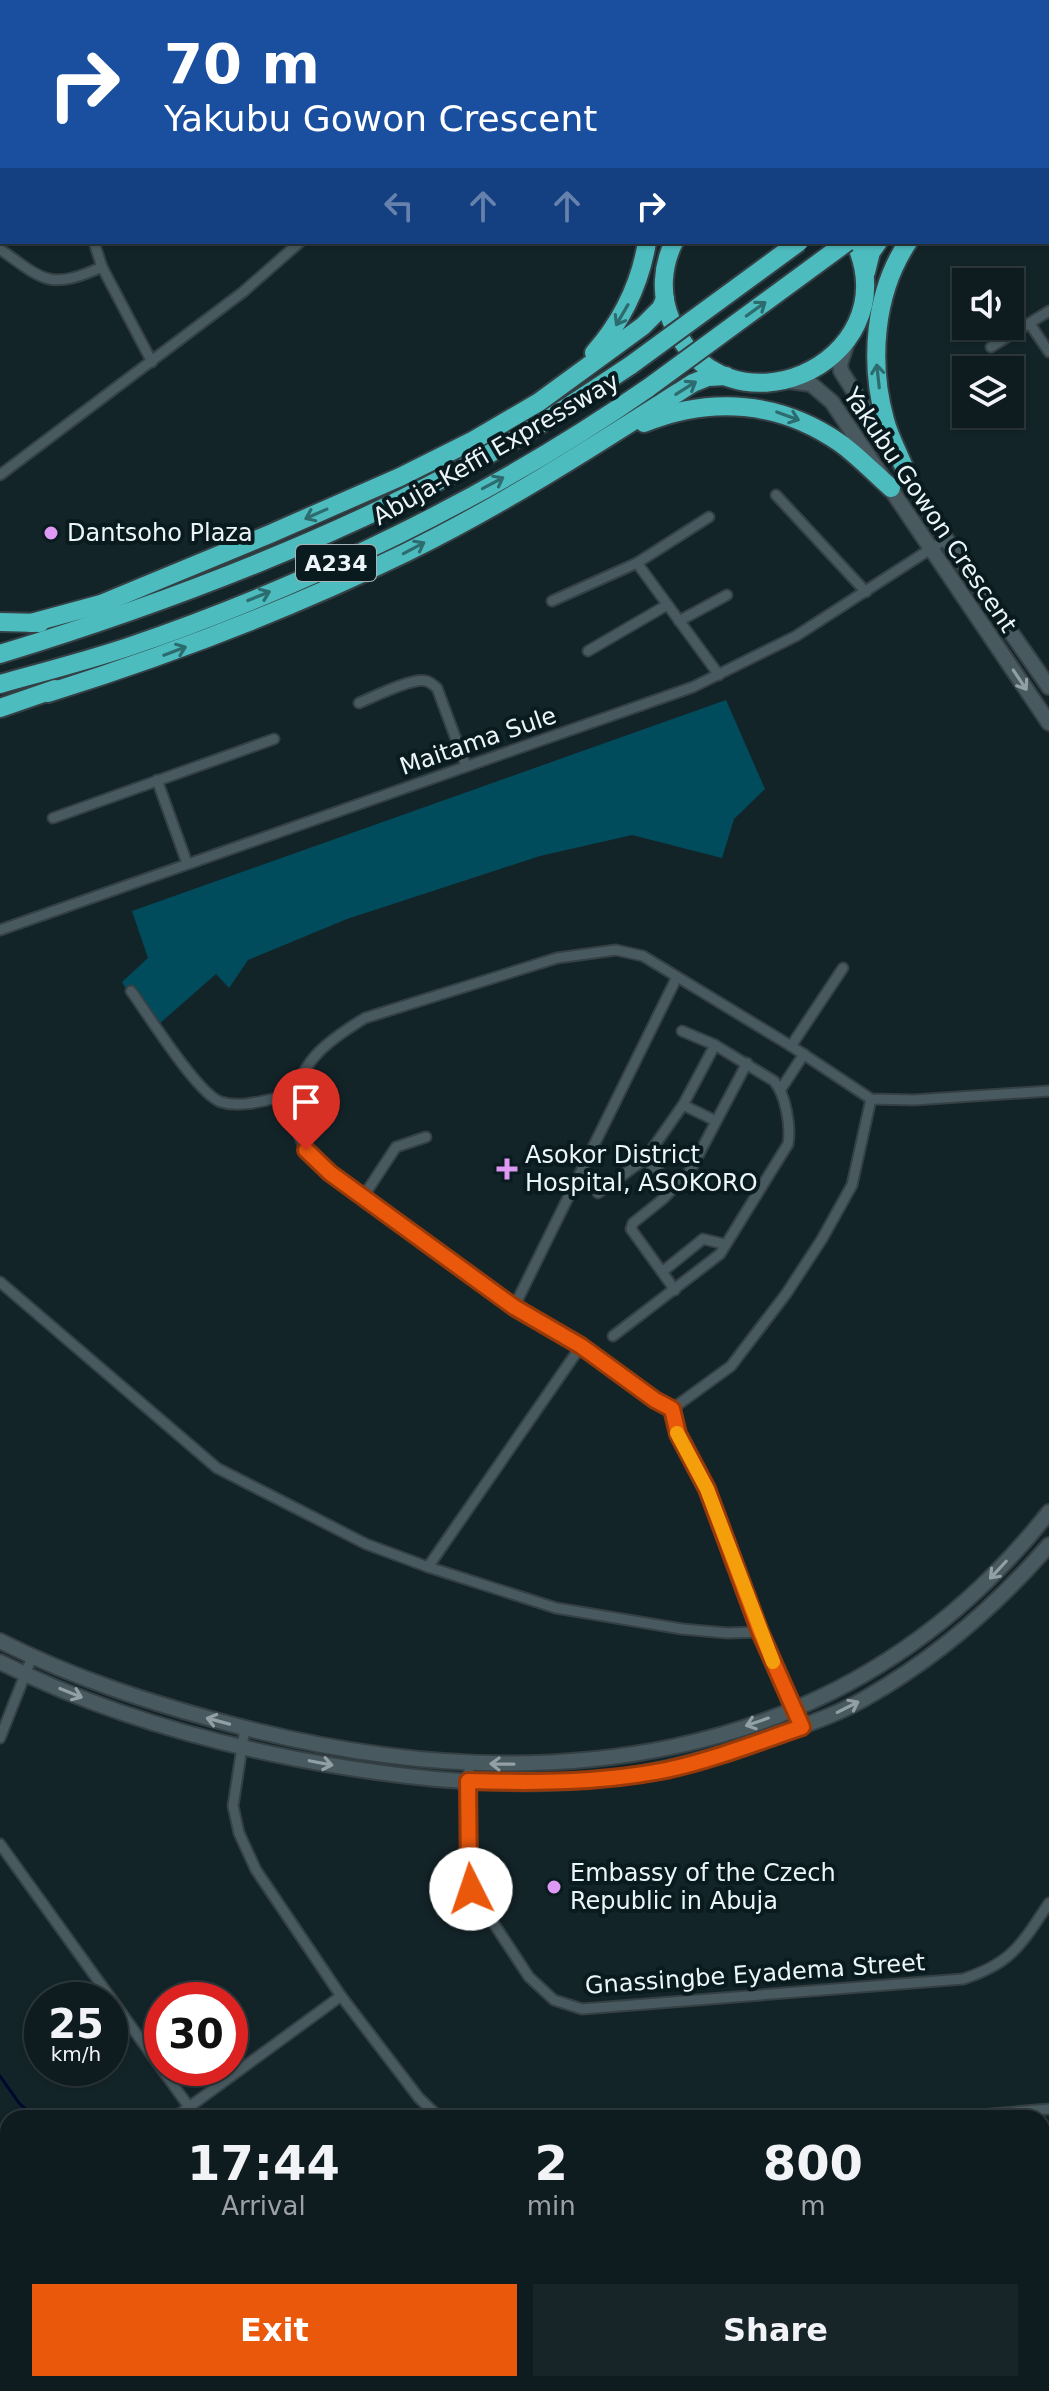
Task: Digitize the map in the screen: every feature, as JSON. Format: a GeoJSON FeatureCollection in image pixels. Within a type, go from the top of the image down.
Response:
{"type":"FeatureCollection","features":[{"type":"Feature","properties":{"kind":"highway"},"geometry":{"type":"LineString","coordinates":[[539,402],[587,361],[616,326],[630,301],[646,244]]}},
{"type":"Feature","properties":{"kind":"highway"},"geometry":{"type":"LineString","coordinates":[[673,244],[665,265],[665,299],[669,316],[685,346],[710,369],[757,384],[788,381],[816,369],[849,338],[861,310],[868,259],[877,244]]}},
{"type":"Feature","properties":{"kind":"highway","name":"Abuja-Keffi Expressway"},"geometry":{"type":"LineString","coordinates":[[31,623],[100,613],[253,564],[408,496],[499,449],[631,365],[796,244]]}},
{"type":"Feature","properties":{"kind":"highway","name":"Abuja-Keffi Expressway"},"geometry":{"type":"LineString","coordinates":[[0,684],[127,647],[232,608],[375,546],[508,475],[610,415],[844,244]]}},
{"type":"Feature","properties":{"kind":"highway"},"geometry":{"type":"LineString","coordinates":[[856,244],[864,279]]}},
{"type":"Feature","properties":{"kind":"highway"},"geometry":{"type":"LineString","coordinates":[[907,244],[896,264],[878,324],[876,371],[885,422],[908,477]]}},
{"type":"Feature","properties":{"kind":"highway","name":"Abuja-Keffi Expressway"},"geometry":{"type":"LineString","coordinates":[[0,654],[43,640],[400,477],[474,440],[539,402],[643,326],[656,315],[665,299]]}},
{"type":"Feature","properties":{"kind":"highway","name":"Abuja-Keffi Expressway"},"geometry":{"type":"LineString","coordinates":[[48,693],[142,663],[285,607],[405,553],[511,496],[693,383],[708,377],[726,376]]}},
{"type":"Feature","properties":{"kind":"highway"},"geometry":{"type":"LineString","coordinates":[[605,440],[686,410],[747,405],[781,412],[840,443],[891,488]]}},
{"type":"Feature","properties":{"kind":"highway"},"geometry":{"type":"LineString","coordinates":[[43,640],[68,624],[100,613]]}},
{"type":"Feature","properties":{"kind":"highway"},"geometry":{"type":"LineString","coordinates":[[0,622],[68,624]]}},
{"type":"Feature","properties":{"kind":"highway"},"geometry":{"type":"LineString","coordinates":[[0,708],[48,693],[127,647]]}},
{"type":"Feature","properties":{"kind":"highway"},"geometry":{"type":"LineString","coordinates":[[53,669],[142,663]]}},
{"type":"Feature","properties":{"kind":"main road","name":"Yakubu Gowon Crescent"},"geometry":{"type":"LineString","coordinates":[[849,338],[840,364],[845,380],[946,539],[1049,687]]}},
{"type":"Feature","properties":{"kind":"main road","name":"Yakubu Gowon Crescent"},"geometry":{"type":"LineString","coordinates":[[788,381],[811,384],[832,402],[1049,723]]}},
{"type":"Feature","properties":{"kind":"main road"},"geometry":{"type":"LineString","coordinates":[[0,1641],[32,1657],[139,1699],[338,1749],[469,1762],[544,1764],[628,1756],[727,1732],[836,1692],[917,1640],[987,1582],[1049,1512]]}},
{"type":"Feature","properties":{"kind":"main road"},"geometry":{"type":"LineString","coordinates":[[0,1662],[140,1720],[241,1747],[345,1768],[468,1781],[545,1783],[632,1776],[718,1756],[802,1727],[864,1699],[912,1669],[968,1625],[1049,1545]]}},
{"type":"Feature","properties":{"kind":"street"},"geometry":{"type":"LineString","coordinates":[[771,0],[810,0]]}},
{"type":"Feature","properties":{"kind":"street"},"geometry":{"type":"LineString","coordinates":[[95,244],[102,267],[152,362]]}},
{"type":"Feature","properties":{"kind":"street"},"geometry":{"type":"LineString","coordinates":[[0,475],[243,292],[298,244]]}},
{"type":"Feature","properties":{"kind":"street"},"geometry":{"type":"LineString","coordinates":[[0,249],[49,280],[59,282],[75,279],[102,267]]}},
{"type":"Feature","properties":{"kind":"street"},"geometry":{"type":"LineString","coordinates":[[991,347],[1049,311]]}},
{"type":"Feature","properties":{"kind":"street"},"geometry":{"type":"LineString","coordinates":[[1030,324],[1049,352]]}},
{"type":"Feature","properties":{"kind":"street"},"geometry":{"type":"LineString","coordinates":[[776,495],[866,592]]}},
{"type":"Feature","properties":{"kind":"street"},"geometry":{"type":"LineString","coordinates":[[552,601],[637,563],[709,517]]}},
{"type":"Feature","properties":{"kind":"street","name":"Maitama Sule"},"geometry":{"type":"LineString","coordinates":[[0,930],[693,687],[796,636],[946,539]]}},
{"type":"Feature","properties":{"kind":"street"},"geometry":{"type":"LineString","coordinates":[[637,563],[719,675]]}},
{"type":"Feature","properties":{"kind":"street"},"geometry":{"type":"LineString","coordinates":[[679,621],[727,595]]}},
{"type":"Feature","properties":{"kind":"street"},"geometry":{"type":"LineString","coordinates":[[588,651],[667,605]]}},
{"type":"Feature","properties":{"kind":"street"},"geometry":{"type":"LineString","coordinates":[[359,703],[412,682],[426,680],[437,688],[466,766]]}},
{"type":"Feature","properties":{"kind":"street"},"geometry":{"type":"LineString","coordinates":[[53,818],[274,739]]}},
{"type":"Feature","properties":{"kind":"street"},"geometry":{"type":"LineString","coordinates":[[157,780],[187,863]]}},
{"type":"Feature","properties":{"kind":"street"},"geometry":{"type":"LineString","coordinates":[[802,1727],[760,1632],[707,1489],[678,1434],[672,1409],[581,1346],[514,1307],[330,1173],[306,1150],[296,1126],[295,1094],[300,1074],[339,1034],[365,1018],[557,958],[616,950],[643,956],[804,1054],[871,1099],[914,1100],[1049,1091]]}},
{"type":"Feature","properties":{"kind":"street"},"geometry":{"type":"LineString","coordinates":[[791,1046],[843,968]]}},
{"type":"Feature","properties":{"kind":"street"},"geometry":{"type":"LineString","coordinates":[[514,1307],[677,977]]}},
{"type":"Feature","properties":{"kind":"street"},"geometry":{"type":"LineString","coordinates":[[131,991],[198,1084],[219,1102],[242,1104],[295,1094]]}},
{"type":"Feature","properties":{"kind":"street"},"geometry":{"type":"LineString","coordinates":[[613,1336],[720,1254],[788,1144],[781,1089],[774,1081],[715,1045],[682,1031]]}},
{"type":"Feature","properties":{"kind":"street"},"geometry":{"type":"LineString","coordinates":[[598,1193],[645,1159],[683,1105],[715,1045]]}},
{"type":"Feature","properties":{"kind":"street"},"geometry":{"type":"LineString","coordinates":[[781,1089],[804,1054]]}},
{"type":"Feature","properties":{"kind":"street"},"geometry":{"type":"LineString","coordinates":[[675,1290],[631,1229],[633,1223],[690,1171],[747,1063]]}},
{"type":"Feature","properties":{"kind":"street"},"geometry":{"type":"LineString","coordinates":[[672,1409],[731,1366],[808,1261],[852,1185],[871,1099]]}},
{"type":"Feature","properties":{"kind":"street"},"geometry":{"type":"LineString","coordinates":[[683,1105],[716,1121]]}},
{"type":"Feature","properties":{"kind":"street"},"geometry":{"type":"LineString","coordinates":[[363,1197],[396,1147],[426,1137]]}},
{"type":"Feature","properties":{"kind":"street"},"geometry":{"type":"LineString","coordinates":[[645,1159],[675,1187]]}},
{"type":"Feature","properties":{"kind":"street"},"geometry":{"type":"LineString","coordinates":[[662,1272],[703,1239],[724,1244]]}},
{"type":"Feature","properties":{"kind":"street"},"geometry":{"type":"LineString","coordinates":[[0,1282],[217,1468],[366,1544],[556,1608],[697,1630],[760,1632]]}},
{"type":"Feature","properties":{"kind":"street"},"geometry":{"type":"LineString","coordinates":[[428,1567],[581,1346]]}},
{"type":"Feature","properties":{"kind":"street"},"geometry":{"type":"LineString","coordinates":[[0,1738],[32,1657]]}},
{"type":"Feature","properties":{"kind":"street"},"geometry":{"type":"LineString","coordinates":[[245,1728],[233,1806],[239,1833],[256,1870],[341,1996],[432,2110]]}},
{"type":"Feature","properties":{"kind":"street","name":"Gnassingbe Eyadema Street"},"geometry":{"type":"LineString","coordinates":[[469,1762],[469,1877],[476,1899],[529,1977],[554,2000],[582,2009],[963,1979],[1002,1963],[1020,1945],[1049,1903]]}},
{"type":"Feature","properties":{"kind":"street"},"geometry":{"type":"LineString","coordinates":[[0,1844],[191,2110]]}},
{"type":"Feature","properties":{"kind":"street"},"geometry":{"type":"LineString","coordinates":[[185,2110],[341,1996]]}},
{"type":"Feature","properties":{"kind":"shaded area"},"geometry":{"type":"Polygon","coordinates":[[[726,700],[765,789],[734,819],[722,858],[632,835],[540,856],[347,919],[248,960],[229,988],[216,974],[151,1031],[122,982],[148,958],[132,911],[726,700]]]}},
{"type":"Feature","properties":{"kind":"waterway"},"geometry":{"type":"LineString","coordinates":[[0,2076],[26,2110]]}},
{"type":"Feature","properties":{"kind":"slow traffic"},"geometry":{"type":"LineString","coordinates":[[677,1433],[707,1489],[773,1662]]}},
{"type":"Feature","properties":{"kind":"place","name":"Dantsoho Plaza"},"geometry":{"type":"Point","coordinates":[51,533]}},
{"type":"Feature","properties":{"kind":"place","name":"Asokor District Hospital, ASOKORO"},"geometry":{"type":"Point","coordinates":[507,1169]}},
{"type":"Feature","properties":{"kind":"place","name":"Embassy of the Czech Republic in Abuja"},"geometry":{"type":"Point","coordinates":[554,1887]}},
{"type":"Feature","properties":{"kind":"route"},"geometry":{"type":"LineString","coordinates":[[306,1150],[330,1173],[514,1307],[581,1346],[672,1409],[678,1434],[707,1489],[760,1632],[802,1727],[718,1756],[632,1776],[545,1783],[468,1781],[471,1889]]}}]}
